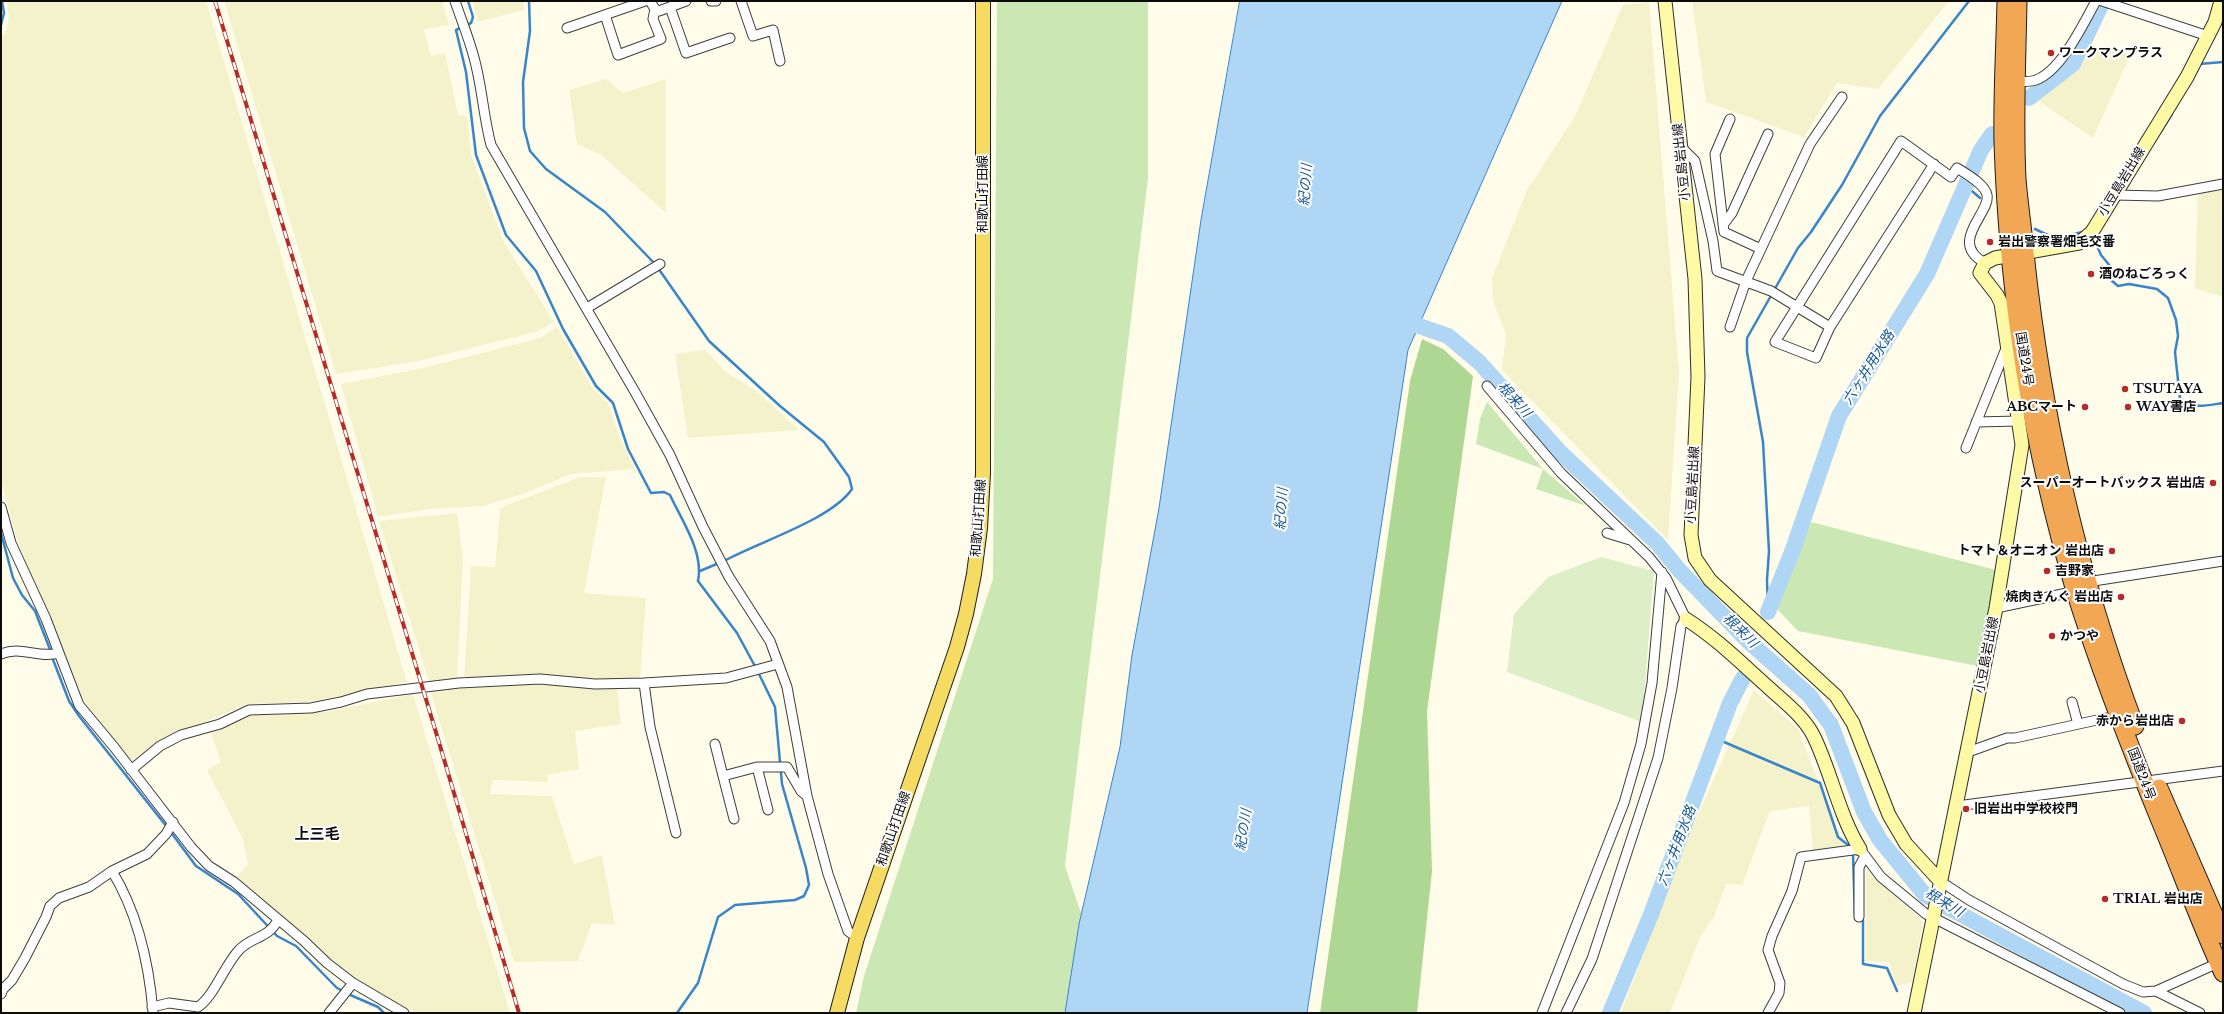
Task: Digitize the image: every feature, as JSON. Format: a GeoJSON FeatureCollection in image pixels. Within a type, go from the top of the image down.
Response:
{"type":"FeatureCollection","features":[{"type":"Feature","properties":{"kind":"highway","name":"国道24号"},"geometry":{"type":"LineString","coordinates":[[2006,1],[2003,140],[2018,255]]}},
{"type":"Feature","properties":{"kind":"highway","name":"国道24号"},"geometry":{"type":"LineString","coordinates":[[2018,1],[2018,255],[2023,355],[2040,453],[2081,586],[2099,664],[2150,782],[2223,935]]}},
{"type":"Feature","properties":{"kind":"highway","name":"国道24号"},"geometry":{"type":"LineString","coordinates":[[2150,782],[2221,968]]}},
{"type":"Feature","properties":{"kind":"main road","name":"和歌山打田線"},"geometry":{"type":"LineString","coordinates":[[838,1013],[857,938],[957,647],[974,574],[980,528],[983,473],[983,1]]}},
{"type":"Feature","properties":{"kind":"main road","name":"小豆島岩出線"},"geometry":{"type":"LineString","coordinates":[[1665,1],[1695,279],[1698,377],[1691,535],[1695,558],[1710,580],[1836,696],[1853,723],[1889,815],[1906,844],[1939,886]]}},
{"type":"Feature","properties":{"kind":"main road","name":"小豆島岩出線"},"geometry":{"type":"LineString","coordinates":[[1914,1013],[1996,608],[2022,445],[2001,303],[1997,295],[1980,273],[1985,263],[1994,258],[2018,255],[2079,243],[2092,232],[2187,77],[2215,22],[2221,1]]}},
{"type":"Feature","properties":{"kind":"main road"},"geometry":{"type":"LineString","coordinates":[[1686,619],[1721,645],[1804,722],[1815,738],[1850,832],[1863,853]]}},
{"type":"Feature","properties":{"kind":"street"},"geometry":{"type":"LineString","coordinates":[[455,1],[474,54],[483,98],[485,123],[491,145],[670,455],[703,528],[729,578],[770,640],[787,687],[807,796],[848,932],[857,938]]}},
{"type":"Feature","properties":{"kind":"street"},"geometry":{"type":"LineString","coordinates":[[567,28],[646,1]]}},
{"type":"Feature","properties":{"kind":"street"},"geometry":{"type":"LineString","coordinates":[[650,1],[655,9],[659,11],[686,1]]}},
{"type":"Feature","properties":{"kind":"street"},"geometry":{"type":"LineString","coordinates":[[711,1],[716,1]]}},
{"type":"Feature","properties":{"kind":"street"},"geometry":{"type":"LineString","coordinates":[[741,1],[753,36],[773,30],[780,61]]}},
{"type":"Feature","properties":{"kind":"street"},"geometry":{"type":"LineString","coordinates":[[2018,82],[2036,80],[2058,63],[2074,41],[2096,1]]}},
{"type":"Feature","properties":{"kind":"street"},"geometry":{"type":"LineString","coordinates":[[2106,2],[2208,36]]}},
{"type":"Feature","properties":{"kind":"street"},"geometry":{"type":"LineString","coordinates":[[670,7],[686,53],[730,38]]}},
{"type":"Feature","properties":{"kind":"street"},"geometry":{"type":"LineString","coordinates":[[604,15],[618,55],[661,40],[653,19],[655,9]]}},
{"type":"Feature","properties":{"kind":"street"},"geometry":{"type":"LineString","coordinates":[[1730,327],[1746,281],[1810,144],[1842,97]]}},
{"type":"Feature","properties":{"kind":"street"},"geometry":{"type":"LineString","coordinates":[[1730,119],[1715,154],[1724,232],[1761,249]]}},
{"type":"Feature","properties":{"kind":"street"},"geometry":{"type":"LineString","coordinates":[[1723,225],[1732,213],[1768,134]]}},
{"type":"Feature","properties":{"kind":"street"},"geometry":{"type":"LineString","coordinates":[[1934,164],[1830,327],[1816,358],[1775,342],[1901,140],[1951,176],[1957,168],[1983,188],[1987,195],[1986,202],[1973,226],[1970,245],[1975,258],[1985,263]]}},
{"type":"Feature","properties":{"kind":"street"},"geometry":{"type":"LineString","coordinates":[[1680,147],[1695,161],[1713,241],[1717,271],[1774,293],[1830,327]]}},
{"type":"Feature","properties":{"kind":"street"},"geometry":{"type":"LineString","coordinates":[[2115,195],[2158,196],[2223,184]]}},
{"type":"Feature","properties":{"kind":"street"},"geometry":{"type":"LineString","coordinates":[[586,308],[660,264]]}},
{"type":"Feature","properties":{"kind":"street"},"geometry":{"type":"LineString","coordinates":[[1966,448],[2007,346]]}},
{"type":"Feature","properties":{"kind":"street"},"geometry":{"type":"LineString","coordinates":[[1487,386],[1561,473],[1616,524],[1662,572],[1686,619],[1681,626],[1672,688],[1658,758],[1592,959],[1566,1013]]}},
{"type":"Feature","properties":{"kind":"street"},"geometry":{"type":"LineString","coordinates":[[1976,422],[2019,421]]}},
{"type":"Feature","properties":{"kind":"street"},"geometry":{"type":"LineString","coordinates":[[1,507],[12,543],[46,619],[79,705],[173,822],[191,847],[209,866],[234,882],[353,983],[404,1013]]}},
{"type":"Feature","properties":{"kind":"street"},"geometry":{"type":"LineString","coordinates":[[1607,533],[1631,541]]}},
{"type":"Feature","properties":{"kind":"street"},"geometry":{"type":"LineString","coordinates":[[1996,608],[2081,586],[2223,562]]}},
{"type":"Feature","properties":{"kind":"street"},"geometry":{"type":"LineString","coordinates":[[1542,1013],[1624,803],[1641,744],[1652,683],[1662,572]]}},
{"type":"Feature","properties":{"kind":"street"},"geometry":{"type":"LineString","coordinates":[[1,654],[10,650],[47,656],[59,653]]}},
{"type":"Feature","properties":{"kind":"street"},"geometry":{"type":"LineString","coordinates":[[131,770],[160,746],[181,734],[220,724],[249,710],[310,708],[341,702],[367,694],[459,683],[540,679],[595,684],[644,683],[726,678],[778,664]]}},
{"type":"Feature","properties":{"kind":"street"},"geometry":{"type":"LineString","coordinates":[[644,683],[650,727],[676,834]]}},
{"type":"Feature","properties":{"kind":"street"},"geometry":{"type":"LineString","coordinates":[[2072,702],[2078,724]]}},
{"type":"Feature","properties":{"kind":"street"},"geometry":{"type":"LineString","coordinates":[[1968,752],[2007,738],[2015,738],[2106,718]]}},
{"type":"Feature","properties":{"kind":"street"},"geometry":{"type":"LineString","coordinates":[[715,744],[734,819]]}},
{"type":"Feature","properties":{"kind":"street"},"geometry":{"type":"LineString","coordinates":[[723,776],[757,767],[787,767],[801,791],[807,796]]}},
{"type":"Feature","properties":{"kind":"street"},"geometry":{"type":"LineString","coordinates":[[757,767],[768,810]]}},
{"type":"Feature","properties":{"kind":"street"},"geometry":{"type":"LineString","coordinates":[[1957,806],[2223,772]]}},
{"type":"Feature","properties":{"kind":"street"},"geometry":{"type":"LineString","coordinates":[[1,994],[3,989],[12,980],[25,958],[50,906],[59,898],[89,888],[112,871],[147,854],[166,834],[173,822]]}},
{"type":"Feature","properties":{"kind":"street"},"geometry":{"type":"LineString","coordinates":[[1863,853],[1881,877],[1926,914],[1933,915],[2120,1013]]}},
{"type":"Feature","properties":{"kind":"street"},"geometry":{"type":"LineString","coordinates":[[1859,917],[1859,867],[1863,853]]}},
{"type":"Feature","properties":{"kind":"street"},"geometry":{"type":"LineString","coordinates":[[1768,1013],[1778,993],[1780,983],[1768,950],[1772,936],[1792,891],[1801,857],[1863,853]]}},
{"type":"Feature","properties":{"kind":"street"},"geometry":{"type":"LineString","coordinates":[[112,871],[125,893],[145,957],[153,1010],[169,1003],[198,1007],[204,1002],[230,961],[241,948],[268,934],[278,920]]}},
{"type":"Feature","properties":{"kind":"street"},"geometry":{"type":"LineString","coordinates":[[1939,886],[1969,900],[2123,984],[2143,992],[2156,991],[2221,968]]}},
{"type":"Feature","properties":{"kind":"street"},"geometry":{"type":"LineString","coordinates":[[329,1013],[353,983]]}},
{"type":"Feature","properties":{"kind":"street"},"geometry":{"type":"LineString","coordinates":[[2156,991],[2200,1013]]}},
{"type":"Feature","properties":{"kind":"green space"},"geometry":{"type":"Polygon","coordinates":[[[7,1],[206,1],[407,682],[310,702],[247,704],[155,743],[131,761],[86,704],[17,540],[1,480],[1,38],[6,31],[9,19],[7,1]]]}},
{"type":"Feature","properties":{"kind":"green space"},"geometry":{"type":"Polygon","coordinates":[[[224,1],[442,1],[449,25],[424,29],[431,56],[445,53],[458,115],[467,116],[471,155],[503,241],[554,322],[536,332],[419,361],[336,374],[224,1]]]}},
{"type":"Feature","properties":{"kind":"green space"},"geometry":{"type":"Polygon","coordinates":[[[473,1],[524,1],[524,10],[478,22],[473,1]]]}},
{"type":"Feature","properties":{"kind":"green space"},"geometry":{"type":"Polygon","coordinates":[[[997,1],[1148,1],[1148,178],[1065,866],[1081,913],[1066,1013],[856,1013],[864,976],[993,579],[997,1]]]}},
{"type":"Feature","properties":{"kind":"green space"},"geometry":{"type":"Polygon","coordinates":[[[1692,1],[1949,1],[1878,89],[1837,83],[1804,137],[1706,102],[1692,1]]]}},
{"type":"Feature","properties":{"kind":"green space"},"geometry":{"type":"Polygon","coordinates":[[[1649,2],[1679,372],[1668,540],[1502,370],[1506,334],[1493,301],[1492,278],[1527,190],[1575,116],[1623,5],[1649,2]]]}},
{"type":"Feature","properties":{"kind":"green space"},"geometry":{"type":"Polygon","coordinates":[[[2093,45],[2131,54],[2093,138],[2037,100],[2080,69],[2093,45]]]}},
{"type":"Feature","properties":{"kind":"green space"},"geometry":{"type":"Polygon","coordinates":[[[606,79],[623,93],[666,79],[666,213],[601,155],[577,144],[569,90],[606,79]]]}},
{"type":"Feature","properties":{"kind":"green space"},"geometry":{"type":"Polygon","coordinates":[[[2223,189],[2223,297],[2195,288],[2198,192],[2223,189]]]}},
{"type":"Feature","properties":{"kind":"green space"},"geometry":{"type":"Polygon","coordinates":[[[557,327],[593,389],[608,403],[619,436],[635,469],[571,474],[520,495],[482,506],[429,509],[378,517],[341,384],[424,368],[540,338],[557,327]]]}},
{"type":"Feature","properties":{"kind":"green space"},"geometry":{"type":"Polygon","coordinates":[[[1422,339],[1443,349],[1473,376],[1427,711],[1432,871],[1417,1013],[1320,1013],[1410,381],[1422,339]]]}},
{"type":"Feature","properties":{"kind":"green space"},"geometry":{"type":"Polygon","coordinates":[[[705,350],[727,373],[755,390],[799,430],[688,438],[675,354],[705,350]]]}},
{"type":"Feature","properties":{"kind":"green space"},"geometry":{"type":"Polygon","coordinates":[[[1487,402],[1543,469],[1476,444],[1480,419],[1487,402]]]}},
{"type":"Feature","properties":{"kind":"green space"},"geometry":{"type":"Polygon","coordinates":[[[1543,469],[1586,506],[1536,489],[1543,469]]]}},
{"type":"Feature","properties":{"kind":"green space"},"geometry":{"type":"Polygon","coordinates":[[[580,477],[606,477],[584,593],[646,598],[640,680],[595,681],[543,675],[464,679],[471,566],[495,567],[500,508],[580,477]]]}},
{"type":"Feature","properties":{"kind":"green space"},"geometry":{"type":"Polygon","coordinates":[[[457,513],[463,558],[457,680],[429,681],[379,521],[457,513]]]}},
{"type":"Feature","properties":{"kind":"green space"},"geometry":{"type":"Polygon","coordinates":[[[1811,522],[1996,570],[1978,666],[1798,631],[1776,608],[1811,522]]]}},
{"type":"Feature","properties":{"kind":"green space"},"geometry":{"type":"Polygon","coordinates":[[[1601,557],[1654,571],[1642,722],[1507,672],[1514,614],[1548,577],[1601,557]]]}},
{"type":"Feature","properties":{"kind":"green space"},"geometry":{"type":"Polygon","coordinates":[[[540,683],[617,688],[621,724],[575,731],[579,769],[547,775],[548,782],[493,780],[490,794],[552,796],[574,864],[602,855],[615,925],[592,923],[578,961],[514,962],[430,690],[540,683]]]}},
{"type":"Feature","properties":{"kind":"green space"},"geometry":{"type":"Polygon","coordinates":[[[1754,690],[1798,729],[1843,846],[1813,852],[1809,806],[1770,811],[1742,885],[1726,884],[1714,917],[1701,935],[1670,1013],[1621,1013],[1692,828],[1754,690]]]}},
{"type":"Feature","properties":{"kind":"green space"},"geometry":{"type":"Polygon","coordinates":[[[413,694],[510,1013],[416,1013],[353,979],[237,877],[248,864],[243,839],[207,770],[221,762],[211,733],[251,715],[326,712],[413,694]]]}},
{"type":"Feature","properties":{"kind":"green space"},"geometry":{"type":"Polygon","coordinates":[[[1866,869],[1923,922],[1912,982],[1897,986],[1889,962],[1866,961],[1866,869]]]}},
{"type":"Feature","properties":{"kind":"water","name":"紀の川"},"geometry":{"type":"Polygon","coordinates":[[[1240,1],[1562,1],[1408,350],[1307,1013],[1065,1013],[1079,924],[1120,747],[1132,655],[1159,508],[1201,220],[1240,1]]]}},
{"type":"Feature","properties":{"kind":"waterway"},"geometry":{"type":"LineString","coordinates":[[1,25],[4,13],[2,1]]}},
{"type":"Feature","properties":{"kind":"waterway"},"geometry":{"type":"LineString","coordinates":[[468,1],[473,17],[471,23],[456,30],[466,72],[476,155],[506,235],[536,271],[563,329],[596,386],[613,403],[628,449],[651,493],[664,492],[670,495],[686,526],[695,548],[698,559],[698,581],[737,633],[756,668]]}},
{"type":"Feature","properties":{"kind":"waterway"},"geometry":{"type":"LineString","coordinates":[[529,1],[530,31],[523,82],[524,128],[530,151],[546,169],[605,212],[655,264]]}},
{"type":"Feature","properties":{"kind":"waterway"},"geometry":{"type":"LineString","coordinates":[[1768,612],[1767,580],[1769,551],[1763,442],[1747,352],[1747,338],[1798,248],[1811,232],[1842,185],[1880,116],[1969,1]]}},
{"type":"Feature","properties":{"kind":"waterway","name":"六ヶ井用水路"},"geometry":{"type":"LineString","coordinates":[[2029,98],[2073,64],[2103,1]]}},
{"type":"Feature","properties":{"kind":"waterway"},"geometry":{"type":"LineString","coordinates":[[2199,64],[2223,62]]}},
{"type":"Feature","properties":{"kind":"waterway"},"geometry":{"type":"LineString","coordinates":[[2160,133],[2172,114]]}},
{"type":"Feature","properties":{"kind":"waterway","name":"六ヶ井用水路"},"geometry":{"type":"LineString","coordinates":[[1768,612],[1792,552],[1839,416],[1927,274],[1981,150],[1992,134]]}},
{"type":"Feature","properties":{"kind":"waterway"},"geometry":{"type":"LineString","coordinates":[[1965,185],[1980,198]]}},
{"type":"Feature","properties":{"kind":"waterway"},"geometry":{"type":"LineString","coordinates":[[2035,229],[2056,239],[2082,232]]}},
{"type":"Feature","properties":{"kind":"waterway"},"geometry":{"type":"LineString","coordinates":[[2094,239],[2101,255],[2110,266],[2111,280],[2118,286],[2129,284],[2157,289],[2168,298],[2176,320],[2178,336],[2175,352],[2180,399],[2190,405],[2195,406],[2223,403]]}},
{"type":"Feature","properties":{"kind":"waterway"},"geometry":{"type":"LineString","coordinates":[[658,268],[709,341],[780,406],[824,442],[849,477],[852,489],[842,500],[828,511],[793,530],[724,561]]}},
{"type":"Feature","properties":{"kind":"waterway","name":"根来川"},"geometry":{"type":"LineString","coordinates":[[1399,319],[1448,336],[1479,362],[1560,452],[1657,543],[1680,571],[1748,641],[1809,695],[1831,725],[1864,812],[1880,840],[1925,895],[2144,1013]]}},
{"type":"Feature","properties":{"kind":"waterway"},"geometry":{"type":"LineString","coordinates":[[1,533],[13,578],[22,595],[35,611],[51,652]]}},
{"type":"Feature","properties":{"kind":"waterway"},"geometry":{"type":"LineString","coordinates":[[700,571],[719,563]]}},
{"type":"Feature","properties":{"kind":"waterway"},"geometry":{"type":"LineString","coordinates":[[52,657],[69,701],[79,716],[167,827]]}},
{"type":"Feature","properties":{"kind":"waterway"},"geometry":{"type":"LineString","coordinates":[[677,1013],[698,983],[718,917],[735,905],[795,900],[804,896],[809,885],[806,868],[782,784],[775,707],[758,672]]}},
{"type":"Feature","properties":{"kind":"waterway","name":"六ヶ井用水路"},"geometry":{"type":"LineString","coordinates":[[1610,1013],[1650,917],[1730,703],[1743,678]]}},
{"type":"Feature","properties":{"kind":"waterway"},"geometry":{"type":"LineString","coordinates":[[1717,739],[1820,783],[1838,837],[1848,845],[1853,854],[1855,919],[1863,920],[1863,964],[1887,968],[1897,991]]}},
{"type":"Feature","properties":{"kind":"waterway"},"geometry":{"type":"LineString","coordinates":[[170,831],[196,866],[238,894],[277,936],[296,946],[337,988],[343,991]]}},
{"type":"Feature","properties":{"kind":"waterway"},"geometry":{"type":"LineString","coordinates":[[348,994],[378,1007],[384,1013]]}},
{"type":"Feature","properties":{"kind":"railway"},"geometry":{"type":"LineString","coordinates":[[215,1],[438,739],[519,1013]]}},
{"type":"Feature","properties":{"kind":"place","name":"ワークマンプラス"},"geometry":{"type":"Point","coordinates":[2051,53]}},
{"type":"Feature","properties":{"kind":"place","name":"岩出警察署畑毛交番"},"geometry":{"type":"Point","coordinates":[1990,242]}},
{"type":"Feature","properties":{"kind":"place","name":"酒のねごろっく"},"geometry":{"type":"Point","coordinates":[2091,274]}},
{"type":"Feature","properties":{"kind":"place","name":"TSUTAYA"},"geometry":{"type":"Point","coordinates":[2125,389]}},
{"type":"Feature","properties":{"kind":"place","name":"ABCマート"},"geometry":{"type":"Point","coordinates":[2085,407]}},
{"type":"Feature","properties":{"kind":"place","name":"WAY書店"},"geometry":{"type":"Point","coordinates":[2128,407]}},
{"type":"Feature","properties":{"kind":"place","name":"スーパーオートバックス 岩出店"},"geometry":{"type":"Point","coordinates":[2213,483]}},
{"type":"Feature","properties":{"kind":"place","name":"トマト＆オニオン 岩出店"},"geometry":{"type":"Point","coordinates":[2112,551]}},
{"type":"Feature","properties":{"kind":"place","name":"吉野家"},"geometry":{"type":"Point","coordinates":[2047,571]}},
{"type":"Feature","properties":{"kind":"place","name":"焼肉きんぐ 岩出店"},"geometry":{"type":"Point","coordinates":[2121,597]}},
{"type":"Feature","properties":{"kind":"place","name":"かつや"},"geometry":{"type":"Point","coordinates":[2052,636]}},
{"type":"Feature","properties":{"kind":"place","name":"赤から岩出店"},"geometry":{"type":"Point","coordinates":[2182,721]}},
{"type":"Feature","properties":{"kind":"place","name":"旧岩出中学校校門"},"geometry":{"type":"Point","coordinates":[1966,809]}},
{"type":"Feature","properties":{"kind":"place","name":"TRIAL 岩出店"},"geometry":{"type":"Point","coordinates":[2105,899]}},
{"type":"Feature","properties":{"kind":"district","name":"上三毛"},"geometry":{"type":"Point","coordinates":[317,835]}}]}
